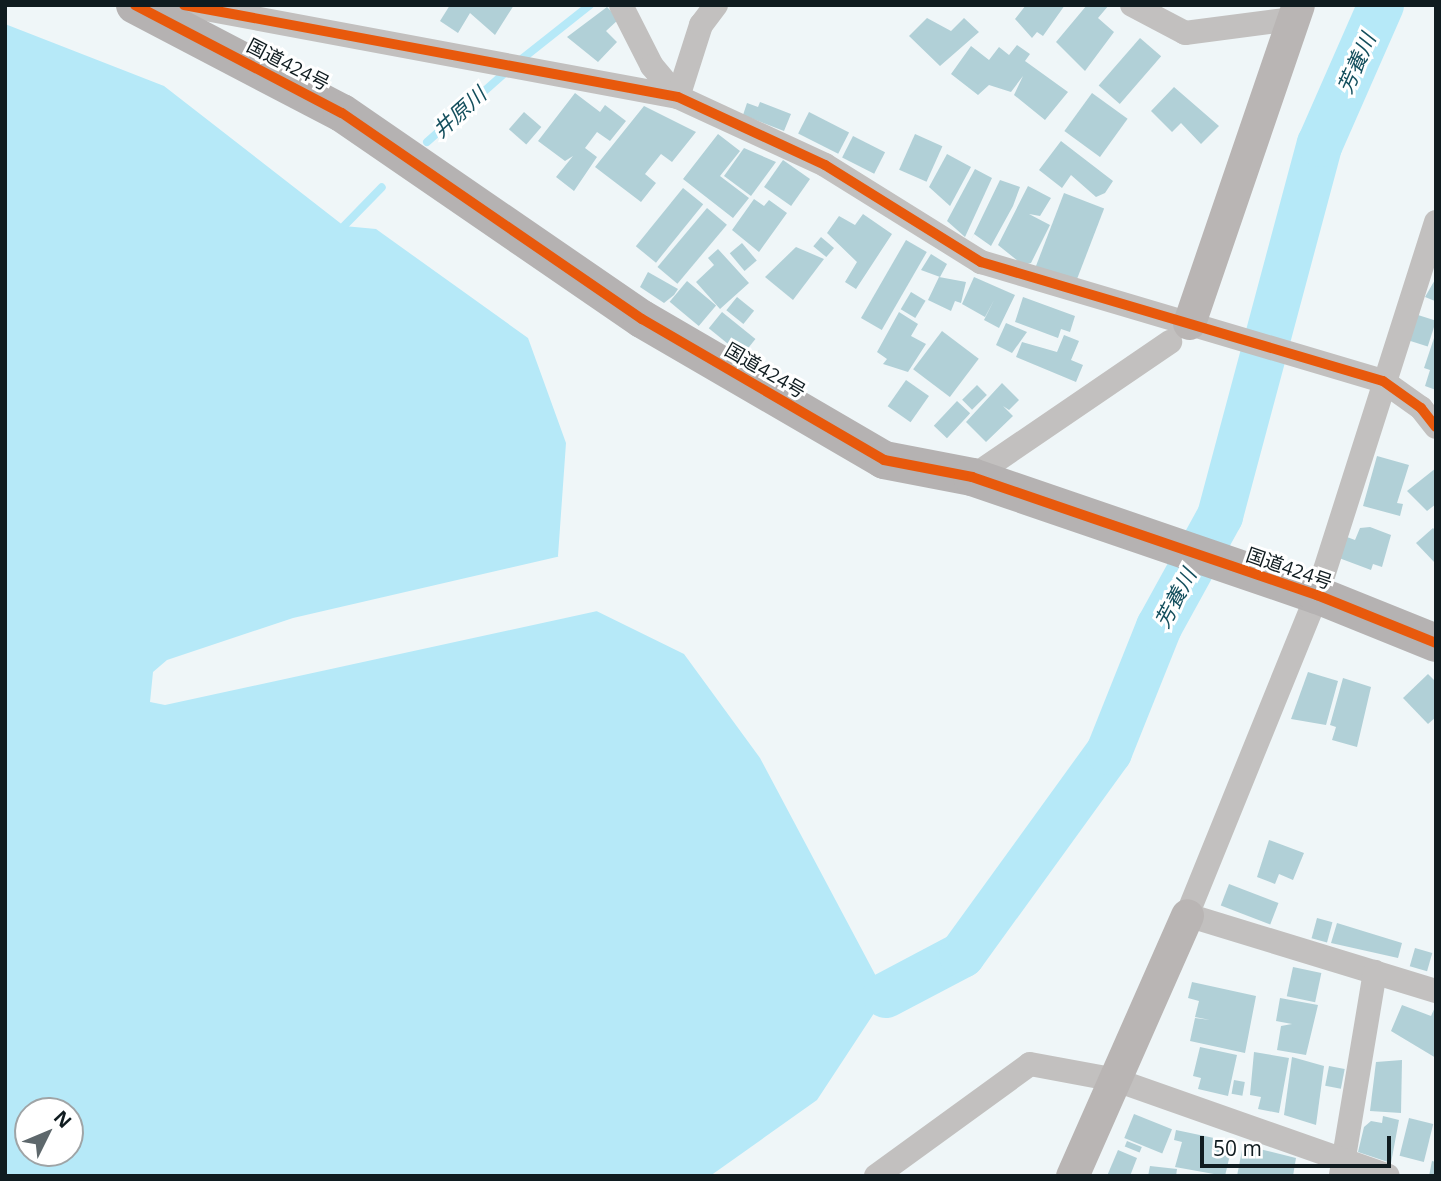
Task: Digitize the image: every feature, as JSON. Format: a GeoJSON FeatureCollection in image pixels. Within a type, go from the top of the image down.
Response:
{"type":"FeatureCollection","features":[{"type":"Feature","properties":{"kind":"highway","name":"国道424号"},"geometry":{"type":"LineString","coordinates":[[135,5],[342,113],[642,319],[884,460],[972,477],[1306,593],[1436,643]]}},
{"type":"Feature","properties":{"kind":"street"},"geometry":{"type":"LineString","coordinates":[[184,5],[678,97],[825,165],[981,262],[1180,333],[1383,381],[1421,408],[1436,428]]}},
{"type":"Feature","properties":{"kind":"street"},"geometry":{"type":"LineString","coordinates":[[621,5],[652,66],[678,97]]}},
{"type":"Feature","properties":{"kind":"street"},"geometry":{"type":"LineString","coordinates":[[678,97],[701,25],[716,5]]}},
{"type":"Feature","properties":{"kind":"street"},"geometry":{"type":"LineString","coordinates":[[1132,5],[1185,33],[1294,12]]}},
{"type":"Feature","properties":{"kind":"street"},"geometry":{"type":"LineString","coordinates":[[972,477],[1180,333],[1294,12]]}},
{"type":"Feature","properties":{"kind":"street"},"geometry":{"type":"LineString","coordinates":[[1072,1176],[1186,915],[1383,381],[1436,222]]}},
{"type":"Feature","properties":{"kind":"street"},"geometry":{"type":"LineString","coordinates":[[1186,915],[1436,991]]}},
{"type":"Feature","properties":{"kind":"street"},"geometry":{"type":"LineString","coordinates":[[1341,1168],[1375,972]]}},
{"type":"Feature","properties":{"kind":"street"},"geometry":{"type":"LineString","coordinates":[[876,1176],[1030,1064],[1115,1080],[1341,1168],[1388,1176]]}},
{"type":"Feature","properties":{"kind":"water"},"geometry":{"type":"Polygon","coordinates":[[[5,24],[164,86],[344,226],[376,229],[528,338],[566,443],[558,556],[576,601],[684,654],[760,758],[886,995],[817,1100],[710,1176],[5,1176],[5,24]]]}},
{"type":"Feature","properties":{"kind":"pier"},"geometry":{"type":"Polygon","coordinates":[[[561,556],[579,598],[602,610],[165,705],[150,702],[153,672],[167,660],[293,618],[561,556]]]}},
{"type":"Feature","properties":{"kind":"building"},"geometry":{"type":"Polygon","coordinates":[[[450,5],[514,5],[495,35],[470,13],[458,33],[440,21],[450,5]]]}},
{"type":"Feature","properties":{"kind":"building"},"geometry":{"type":"Polygon","coordinates":[[[1026,5],[1065,5],[1043,36],[1037,32],[1032,38],[1015,19],[1026,5]]]}},
{"type":"Feature","properties":{"kind":"building"},"geometry":{"type":"Polygon","coordinates":[[[1087,5],[1109,5],[1098,18],[1114,32],[1085,71],[1056,42],[1087,5]]]}},
{"type":"Feature","properties":{"kind":"building"},"geometry":{"type":"Polygon","coordinates":[[[607,7],[619,19],[606,31],[617,42],[598,62],[567,37],[607,7]]]}},
{"type":"Feature","properties":{"kind":"building"},"geometry":{"type":"Polygon","coordinates":[[[927,18],[951,31],[964,18],[979,32],[940,66],[909,36],[927,18]]]}},
{"type":"Feature","properties":{"kind":"building"},"geometry":{"type":"Polygon","coordinates":[[[1140,38],[1161,56],[1120,104],[1099,86],[1140,38]]]}},
{"type":"Feature","properties":{"kind":"building"},"geometry":{"type":"Polygon","coordinates":[[[1017,45],[1030,54],[1025,61],[1068,92],[1045,120],[1014,95],[1023,76],[1011,92],[989,85],[978,95],[951,74],[971,46],[989,60],[999,47],[1009,55],[1017,45]]]}},
{"type":"Feature","properties":{"kind":"building"},"geometry":{"type":"Polygon","coordinates":[[[1174,87],[1219,126],[1201,144],[1181,123],[1172,132],[1151,111],[1174,87]]]}},
{"type":"Feature","properties":{"kind":"building"},"geometry":{"type":"Polygon","coordinates":[[[575,93],[600,112],[605,105],[626,121],[610,141],[597,132],[585,148],[597,157],[574,191],[556,177],[573,156],[565,161],[538,141],[575,93]]]}},
{"type":"Feature","properties":{"kind":"building"},"geometry":{"type":"Polygon","coordinates":[[[1092,93],[1128,119],[1100,157],[1064,131],[1092,93]]]}},
{"type":"Feature","properties":{"kind":"building"},"geometry":{"type":"Polygon","coordinates":[[[760,102],[791,114],[784,131],[743,115],[747,103],[758,107],[760,102]]]}},
{"type":"Feature","properties":{"kind":"building"},"geometry":{"type":"Polygon","coordinates":[[[644,106],[696,132],[672,162],[661,154],[645,174],[656,183],[641,202],[595,167],[644,106]]]}},
{"type":"Feature","properties":{"kind":"building"},"geometry":{"type":"Polygon","coordinates":[[[524,112],[541,127],[526,144],[509,129],[524,112]]]}},
{"type":"Feature","properties":{"kind":"building"},"geometry":{"type":"Polygon","coordinates":[[[809,112],[849,132],[838,154],[798,133],[809,112]]]}},
{"type":"Feature","properties":{"kind":"building"},"geometry":{"type":"Polygon","coordinates":[[[718,134],[740,151],[720,176],[749,198],[733,218],[683,179],[718,134]]]}},
{"type":"Feature","properties":{"kind":"building"},"geometry":{"type":"Polygon","coordinates":[[[915,134],[942,146],[927,182],[899,170],[915,134]]]}},
{"type":"Feature","properties":{"kind":"building"},"geometry":{"type":"Polygon","coordinates":[[[853,136],[885,152],[874,174],[842,157],[853,136]]]}},
{"type":"Feature","properties":{"kind":"building"},"geometry":{"type":"Polygon","coordinates":[[[1061,141],[1113,181],[1105,193],[1096,197],[1071,175],[1062,188],[1039,170],[1061,141]]]}},
{"type":"Feature","properties":{"kind":"building"},"geometry":{"type":"Polygon","coordinates":[[[744,148],[776,162],[751,196],[724,176],[744,148]]]}},
{"type":"Feature","properties":{"kind":"building"},"geometry":{"type":"Polygon","coordinates":[[[947,154],[971,167],[950,206],[929,187],[947,154]]]}},
{"type":"Feature","properties":{"kind":"building"},"geometry":{"type":"Polygon","coordinates":[[[783,160],[810,179],[791,206],[764,187],[783,160]]]}},
{"type":"Feature","properties":{"kind":"building"},"geometry":{"type":"Polygon","coordinates":[[[975,169],[992,178],[965,237],[947,221],[975,169]]]}},
{"type":"Feature","properties":{"kind":"building"},"geometry":{"type":"Polygon","coordinates":[[[1000,180],[1020,187],[1013,206],[991,246],[974,234],[970,242],[1000,180]]]}},
{"type":"Feature","properties":{"kind":"building"},"geometry":{"type":"Polygon","coordinates":[[[1028,186],[1051,198],[1040,216],[1029,214],[1050,225],[1031,263],[1023,265],[998,245],[1028,186]]]}},
{"type":"Feature","properties":{"kind":"building"},"geometry":{"type":"Polygon","coordinates":[[[683,188],[703,204],[656,263],[636,246],[683,188]]]}},
{"type":"Feature","properties":{"kind":"building"},"geometry":{"type":"Polygon","coordinates":[[[1064,193],[1104,208],[1075,283],[1035,268],[1064,193]]]}},
{"type":"Feature","properties":{"kind":"building"},"geometry":{"type":"Polygon","coordinates":[[[754,199],[764,206],[769,200],[787,213],[759,252],[732,230],[754,199]]]}},
{"type":"Feature","properties":{"kind":"building"},"geometry":{"type":"Polygon","coordinates":[[[707,208],[727,225],[677,284],[658,267],[707,208]]]}},
{"type":"Feature","properties":{"kind":"building"},"geometry":{"type":"Polygon","coordinates":[[[863,214],[892,234],[856,289],[845,282],[857,262],[827,233],[839,216],[855,225],[863,214]]]}},
{"type":"Feature","properties":{"kind":"building"},"geometry":{"type":"Polygon","coordinates":[[[821,237],[834,248],[826,257],[813,246],[821,237]]]}},
{"type":"Feature","properties":{"kind":"building"},"geometry":{"type":"Polygon","coordinates":[[[906,240],[927,252],[882,330],[861,318],[906,240]]]}},
{"type":"Feature","properties":{"kind":"building"},"geometry":{"type":"Polygon","coordinates":[[[742,243],[757,261],[745,271],[730,253],[742,243]]]}},
{"type":"Feature","properties":{"kind":"building"},"geometry":{"type":"Polygon","coordinates":[[[796,247],[824,259],[793,300],[765,277],[796,247]]]}},
{"type":"Feature","properties":{"kind":"building"},"geometry":{"type":"Polygon","coordinates":[[[718,249],[749,283],[720,309],[696,282],[714,265],[708,258],[718,249]]]}},
{"type":"Feature","properties":{"kind":"building"},"geometry":{"type":"Polygon","coordinates":[[[931,254],[947,264],[940,277],[921,270],[931,254]]]}},
{"type":"Feature","properties":{"kind":"building"},"geometry":{"type":"Polygon","coordinates":[[[648,272],[678,289],[664,303],[640,287],[648,272]]]}},
{"type":"Feature","properties":{"kind":"building"},"geometry":{"type":"Polygon","coordinates":[[[939,277],[966,282],[961,303],[955,301],[951,311],[928,300],[939,277]]]}},
{"type":"Feature","properties":{"kind":"building"},"geometry":{"type":"Polygon","coordinates":[[[974,277],[1015,295],[999,328],[984,320],[994,300],[985,317],[962,304],[974,277]]]}},
{"type":"Feature","properties":{"kind":"building"},"geometry":{"type":"Polygon","coordinates":[[[1436,278],[1436,312],[1435,301],[1425,297],[1436,278]]]}},
{"type":"Feature","properties":{"kind":"building"},"geometry":{"type":"Polygon","coordinates":[[[687,281],[716,305],[699,326],[670,302],[687,281]]]}},
{"type":"Feature","properties":{"kind":"building"},"geometry":{"type":"Polygon","coordinates":[[[911,292],[926,301],[915,318],[901,309],[911,292]]]}},
{"type":"Feature","properties":{"kind":"building"},"geometry":{"type":"Polygon","coordinates":[[[737,297],[754,311],[743,324],[726,310],[737,297]]]}},
{"type":"Feature","properties":{"kind":"building"},"geometry":{"type":"Polygon","coordinates":[[[1023,297],[1075,316],[1070,332],[1061,329],[1058,338],[1015,322],[1023,297]]]}},
{"type":"Feature","properties":{"kind":"building"},"geometry":{"type":"Polygon","coordinates":[[[722,312],[755,339],[742,355],[709,328],[722,312]]]}},
{"type":"Feature","properties":{"kind":"building"},"geometry":{"type":"Polygon","coordinates":[[[899,312],[918,324],[911,336],[926,344],[908,372],[883,364],[887,359],[877,352],[899,312]]]}},
{"type":"Feature","properties":{"kind":"building"},"geometry":{"type":"Polygon","coordinates":[[[1418,315],[1436,321],[1428,347],[1410,341],[1418,315]]]}},
{"type":"Feature","properties":{"kind":"building"},"geometry":{"type":"Polygon","coordinates":[[[1006,323],[1027,332],[1012,353],[996,345],[1006,323]]]}},
{"type":"Feature","properties":{"kind":"building"},"geometry":{"type":"Polygon","coordinates":[[[942,331],[979,359],[950,397],[913,369],[942,331]]]}},
{"type":"Feature","properties":{"kind":"building"},"geometry":{"type":"Polygon","coordinates":[[[1064,335],[1079,341],[1071,360],[1083,365],[1076,382],[1016,357],[1022,342],[1057,352],[1064,335]]]}},
{"type":"Feature","properties":{"kind":"building"},"geometry":{"type":"Polygon","coordinates":[[[1435,335],[1436,390],[1425,386],[1430,370],[1424,368],[1435,335]]]}},
{"type":"Feature","properties":{"kind":"building"},"geometry":{"type":"Polygon","coordinates":[[[906,380],[929,396],[911,422],[888,406],[906,380]]]}},
{"type":"Feature","properties":{"kind":"building"},"geometry":{"type":"Polygon","coordinates":[[[1002,383],[1019,400],[1009,410],[1003,406],[1013,416],[986,442],[966,422],[1002,383]]]}},
{"type":"Feature","properties":{"kind":"building"},"geometry":{"type":"Polygon","coordinates":[[[977,385],[987,395],[972,410],[962,400],[977,385]]]}},
{"type":"Feature","properties":{"kind":"building"},"geometry":{"type":"Polygon","coordinates":[[[957,401],[970,413],[947,438],[934,426],[957,401]]]}},
{"type":"Feature","properties":{"kind":"building"},"geometry":{"type":"Polygon","coordinates":[[[1377,456],[1409,465],[1397,503],[1403,504],[1400,516],[1363,506],[1377,456]]]}},
{"type":"Feature","properties":{"kind":"building"},"geometry":{"type":"Polygon","coordinates":[[[1436,468],[1436,504],[1427,511],[1407,491],[1436,468]]]}},
{"type":"Feature","properties":{"kind":"building"},"geometry":{"type":"Polygon","coordinates":[[[1370,527],[1391,535],[1382,567],[1373,564],[1371,570],[1339,558],[1347,537],[1355,540],[1360,528],[1370,527]]]}},
{"type":"Feature","properties":{"kind":"building"},"geometry":{"type":"Polygon","coordinates":[[[1433,528],[1436,531],[1436,564],[1416,543],[1433,528]]]}},
{"type":"Feature","properties":{"kind":"building"},"geometry":{"type":"Polygon","coordinates":[[[1308,672],[1338,681],[1326,725],[1291,719],[1308,672]]]}},
{"type":"Feature","properties":{"kind":"building"},"geometry":{"type":"Polygon","coordinates":[[[1428,674],[1436,682],[1436,717],[1428,724],[1403,698],[1428,674]]]}},
{"type":"Feature","properties":{"kind":"building"},"geometry":{"type":"Polygon","coordinates":[[[1343,678],[1371,687],[1357,747],[1332,740],[1336,727],[1330,725],[1343,678]]]}},
{"type":"Feature","properties":{"kind":"building"},"geometry":{"type":"Polygon","coordinates":[[[1269,840],[1304,853],[1293,880],[1279,874],[1275,884],[1257,877],[1269,840]]]}},
{"type":"Feature","properties":{"kind":"building"},"geometry":{"type":"Polygon","coordinates":[[[1229,884],[1278,903],[1270,924],[1221,905],[1229,884]]]}},
{"type":"Feature","properties":{"kind":"building"},"geometry":{"type":"Polygon","coordinates":[[[1317,918],[1332,922],[1327,942],[1312,938],[1317,918]]]}},
{"type":"Feature","properties":{"kind":"building"},"geometry":{"type":"Polygon","coordinates":[[[1337,923],[1402,943],[1398,958],[1331,943],[1337,923]]]}},
{"type":"Feature","properties":{"kind":"building"},"geometry":{"type":"Polygon","coordinates":[[[1415,948],[1432,953],[1427,971],[1410,966],[1415,948]]]}},
{"type":"Feature","properties":{"kind":"building"},"geometry":{"type":"Polygon","coordinates":[[[1293,967],[1321,973],[1315,1002],[1287,996],[1293,967]]]}},
{"type":"Feature","properties":{"kind":"building"},"geometry":{"type":"Polygon","coordinates":[[[1192,982],[1256,996],[1245,1053],[1190,1041],[1195,1018],[1210,1020],[1195,1017],[1199,1001],[1188,998],[1192,982]]]}},
{"type":"Feature","properties":{"kind":"building"},"geometry":{"type":"Polygon","coordinates":[[[1280,998],[1318,1005],[1306,1055],[1277,1050],[1281,1026],[1292,1024],[1276,1021],[1280,998]]]}},
{"type":"Feature","properties":{"kind":"building"},"geometry":{"type":"Polygon","coordinates":[[[1402,1005],[1431,1016],[1436,1005],[1436,1058],[1391,1031],[1402,1005]]]}},
{"type":"Feature","properties":{"kind":"building"},"geometry":{"type":"Polygon","coordinates":[[[1200,1047],[1237,1055],[1228,1096],[1198,1089],[1201,1078],[1193,1076],[1200,1047]]]}},
{"type":"Feature","properties":{"kind":"building"},"geometry":{"type":"Polygon","coordinates":[[[1254,1052],[1289,1058],[1279,1113],[1258,1109],[1261,1097],[1250,1095],[1254,1052]]]}},
{"type":"Feature","properties":{"kind":"building"},"geometry":{"type":"Polygon","coordinates":[[[1292,1057],[1324,1066],[1316,1125],[1284,1115],[1292,1057]]]}},
{"type":"Feature","properties":{"kind":"building"},"geometry":{"type":"Polygon","coordinates":[[[1402,1060],[1401,1113],[1370,1111],[1376,1062],[1402,1060]]]}},
{"type":"Feature","properties":{"kind":"building"},"geometry":{"type":"Polygon","coordinates":[[[1329,1066],[1345,1069],[1341,1089],[1325,1086],[1329,1066]]]}},
{"type":"Feature","properties":{"kind":"building"},"geometry":{"type":"Polygon","coordinates":[[[1234,1080],[1245,1082],[1242,1096],[1232,1094],[1234,1080]]]}},
{"type":"Feature","properties":{"kind":"building"},"geometry":{"type":"Polygon","coordinates":[[[1134,1114],[1172,1129],[1162,1153],[1124,1138],[1134,1114]]]}},
{"type":"Feature","properties":{"kind":"building"},"geometry":{"type":"Polygon","coordinates":[[[1383,1116],[1399,1120],[1391,1163],[1358,1152],[1364,1127],[1371,1121],[1382,1123],[1383,1116]]]}},
{"type":"Feature","properties":{"kind":"building"},"geometry":{"type":"Polygon","coordinates":[[[1409,1118],[1433,1124],[1424,1162],[1400,1156],[1409,1118]]]}},
{"type":"Feature","properties":{"kind":"building"},"geometry":{"type":"Polygon","coordinates":[[[1176,1130],[1233,1142],[1225,1176],[1175,1167],[1182,1142],[1174,1140],[1176,1130]]]}},
{"type":"Feature","properties":{"kind":"building"},"geometry":{"type":"Polygon","coordinates":[[[1127,1141],[1142,1147],[1140,1153],[1125,1147],[1127,1141]]]}},
{"type":"Feature","properties":{"kind":"building"},"geometry":{"type":"Polygon","coordinates":[[[1243,1145],[1296,1158],[1293,1176],[1237,1176],[1243,1145]]]}},
{"type":"Feature","properties":{"kind":"building"},"geometry":{"type":"Polygon","coordinates":[[[1118,1150],[1137,1158],[1130,1176],[1107,1176],[1118,1150]]]}},
{"type":"Feature","properties":{"kind":"building"},"geometry":{"type":"Polygon","coordinates":[[[1432,1161],[1436,1162],[1436,1176],[1429,1176],[1432,1161]]]}},
{"type":"Feature","properties":{"kind":"building"},"geometry":{"type":"Polygon","coordinates":[[[1150,1166],[1177,1169],[1176,1176],[1148,1176],[1150,1166]]]}},
{"type":"Feature","properties":{"kind":"waterway","name":"井原川"},"geometry":{"type":"LineString","coordinates":[[518,62],[590,5]]}},
{"type":"Feature","properties":{"kind":"waterway","name":"芳養川"},"geometry":{"type":"LineString","coordinates":[[886,995],[962,955],[1109,752],[1159,627],[1220,516],[1320,144],[1381,5]]}},
{"type":"Feature","properties":{"kind":"waterway","name":"井原川"},"geometry":{"type":"LineString","coordinates":[[427,142],[508,70]]}},
{"type":"Feature","properties":{"kind":"waterway","name":"井原川"},"geometry":{"type":"LineString","coordinates":[[344,226],[382,187]]}},
{"type":"Feature","properties":{"kind":"cycle path"},"geometry":{"type":"LineString","coordinates":[[135,5],[342,113],[642,319],[884,460],[972,477],[1317,595],[1436,643]]}},
{"type":"Feature","properties":{"kind":"cycle path"},"geometry":{"type":"LineString","coordinates":[[184,5],[678,97],[825,165],[981,262],[1383,381],[1421,408],[1436,427]]}}]}
